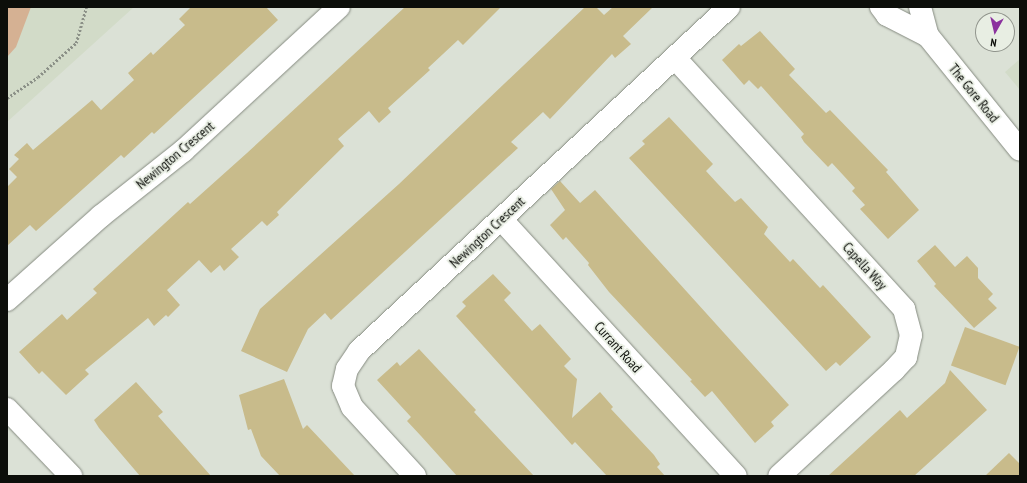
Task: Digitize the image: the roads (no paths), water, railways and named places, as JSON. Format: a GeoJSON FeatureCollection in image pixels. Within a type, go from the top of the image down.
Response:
{"type":"FeatureCollection","features":[{"type":"Feature","properties":{"kind":"street","name":"Newington Crescent"},"geometry":{"type":"LineString","coordinates":[[7,300],[101,216],[183,151],[339,7]]}},
{"type":"Feature","properties":{"kind":"street","name":"Newington Crescent"},"geometry":{"type":"LineString","coordinates":[[415,476],[352,407],[344,386],[347,369],[359,351],[729,7]]}},
{"type":"Feature","properties":{"kind":"street","name":"The Gore Road"},"geometry":{"type":"LineString","coordinates":[[881,7],[887,15],[928,36]]}},
{"type":"Feature","properties":{"kind":"street","name":"The Gore Road"},"geometry":{"type":"LineString","coordinates":[[920,7],[928,36],[1020,150]]}},
{"type":"Feature","properties":{"kind":"street","name":"Capella Way"},"geometry":{"type":"LineString","coordinates":[[675,58],[904,309],[911,334],[906,357],[894,370],[779,476]]}},
{"type":"Feature","properties":{"kind":"street","name":"Currant Road"},"geometry":{"type":"LineString","coordinates":[[501,219],[736,476]]}},
{"type":"Feature","properties":{"kind":"street"},"geometry":{"type":"LineString","coordinates":[[7,409],[71,476]]}}]}
